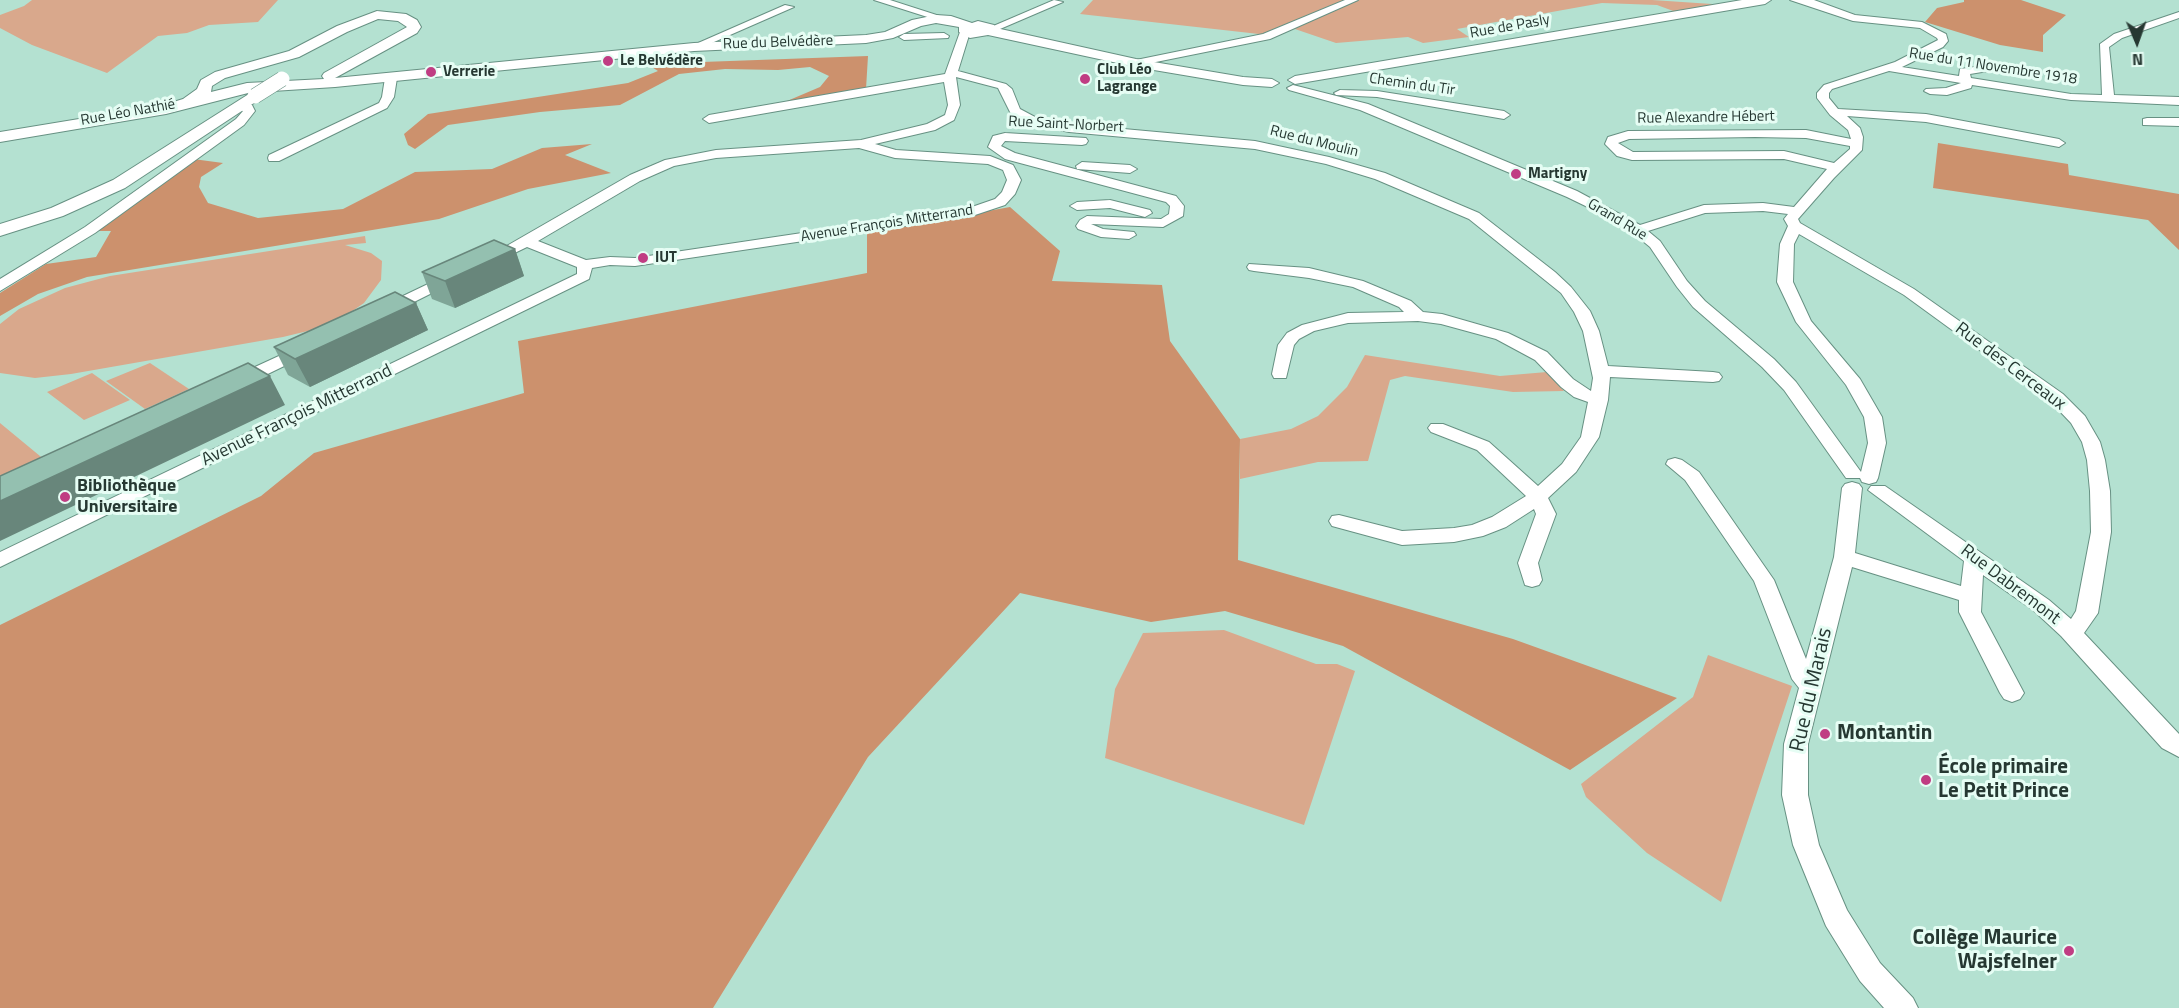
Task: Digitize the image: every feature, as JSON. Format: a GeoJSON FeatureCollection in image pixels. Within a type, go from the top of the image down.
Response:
{"type":"FeatureCollection","features":[{"type":"Feature","properties":{"kind":"main road","name":"Rue de Pasly"},"geometry":{"type":"LineString","coordinates":[[1294,84],[1765,0]]}},
{"type":"Feature","properties":{"kind":"main road","name":"Rue de Pasly"},"geometry":{"type":"LineString","coordinates":[[1731,7],[1782,0]]}},
{"type":"Feature","properties":{"kind":"main road"},"geometry":{"type":"LineString","coordinates":[[0,230],[47,216],[103,192],[282,81],[390,5]]}},
{"type":"Feature","properties":{"kind":"main road"},"geometry":{"type":"LineString","coordinates":[[332,79],[354,68],[414,27],[412,23],[401,17],[377,15]]}},
{"type":"Feature","properties":{"kind":"main road","name":"Rue Léo Nathié"},"geometry":{"type":"LineString","coordinates":[[0,137],[166,109],[188,102],[205,90],[206,83],[220,75],[294,54],[342,29],[377,15]]}},
{"type":"Feature","properties":{"kind":"main road","name":"Rue du Belvédère"},"geometry":{"type":"LineString","coordinates":[[224,92],[282,81],[391,78],[694,47],[866,39],[888,35],[925,16],[944,19],[975,33],[1136,63],[1243,81],[1272,83],[1280,88],[1294,84]]}},
{"type":"Feature","properties":{"kind":"main road"},"geometry":{"type":"LineString","coordinates":[[363,25],[389,22],[412,23]]}},
{"type":"Feature","properties":{"kind":"main road"},"geometry":{"type":"LineString","coordinates":[[354,68],[391,78]]}},
{"type":"Feature","properties":{"kind":"main road"},"geometry":{"type":"LineString","coordinates":[[205,90],[224,92]]}},
{"type":"Feature","properties":{"kind":"main road"},"geometry":{"type":"LineString","coordinates":[[188,102],[224,92]]}},
{"type":"Feature","properties":{"kind":"street"},"geometry":{"type":"LineString","coordinates":[[879,0],[925,16]]}},
{"type":"Feature","properties":{"kind":"street"},"geometry":{"type":"LineString","coordinates":[[975,33],[1054,4],[1030,0]]}},
{"type":"Feature","properties":{"kind":"street"},"geometry":{"type":"LineString","coordinates":[[1136,63],[1266,37],[1353,0]]}},
{"type":"Feature","properties":{"kind":"street"},"geometry":{"type":"LineString","coordinates":[[1638,230],[1704,209],[1744,207],[1796,218],[1856,150],[1854,128],[1834,112],[1823,99],[1823,93],[1828,87],[1889,68],[1943,41],[1942,36],[1922,25],[1853,18],[1821,3],[1795,0]]}},
{"type":"Feature","properties":{"kind":"street"},"geometry":{"type":"LineString","coordinates":[[694,47],[789,7]]}},
{"type":"Feature","properties":{"kind":"street"},"geometry":{"type":"LineString","coordinates":[[2108,98],[2104,46],[2118,36],[2179,15]]}},
{"type":"Feature","properties":{"kind":"street","name":"Avenue François Mitterrand"},"geometry":{"type":"LineString","coordinates":[[376,315],[526,242],[634,178],[670,163],[716,154],[861,144],[931,127],[950,117],[954,105],[951,75],[975,33]]}},
{"type":"Feature","properties":{"kind":"street"},"geometry":{"type":"LineString","coordinates":[[904,37],[944,36]]}},
{"type":"Feature","properties":{"kind":"street","name":"Rue du 11 Novembre 1918"},"geometry":{"type":"LineString","coordinates":[[1889,68],[2071,97],[2179,101]]}},
{"type":"Feature","properties":{"kind":"street"},"geometry":{"type":"LineString","coordinates":[[1930,91],[1947,92],[1967,86],[1964,80],[1964,70],[1996,68]]}},
{"type":"Feature","properties":{"kind":"street"},"geometry":{"type":"LineString","coordinates":[[709,119],[951,75]]}},
{"type":"Feature","properties":{"kind":"street","name":"Rue du Moulin"},"geometry":{"type":"LineString","coordinates":[[951,75],[1002,86],[1006,89],[1014,111],[1031,120],[1069,128],[1255,145],[1329,161],[1380,176],[1474,216],[1566,290],[1582,311],[1591,331],[1602,371]]}},
{"type":"Feature","properties":{"kind":"street"},"geometry":{"type":"LineString","coordinates":[[274,158],[383,105],[388,97],[391,78]]}},
{"type":"Feature","properties":{"kind":"street","name":"Grand Rue"},"geometry":{"type":"LineString","coordinates":[[1294,84],[1364,107],[1561,190],[1607,211],[1638,230],[1654,244],[1699,304],[1768,363],[1790,386],[1863,483]]}},
{"type":"Feature","properties":{"kind":"street","name":"Chemin du Tir"},"geometry":{"type":"LineString","coordinates":[[1316,93],[1377,94],[1504,115]]}},
{"type":"Feature","properties":{"kind":"street","name":"Rue du 11 Novembre 1918"},"geometry":{"type":"LineString","coordinates":[[2092,98],[2104,103],[2120,105],[2140,102],[2136,99]]}},
{"type":"Feature","properties":{"kind":"street"},"geometry":{"type":"LineString","coordinates":[[0,286],[90,230],[240,122],[249,111],[248,108],[238,107]]}},
{"type":"Feature","properties":{"kind":"street"},"geometry":{"type":"LineString","coordinates":[[1834,112],[1926,118],[2060,143]]}},
{"type":"Feature","properties":{"kind":"street"},"geometry":{"type":"LineString","coordinates":[[2147,122],[2179,123]]}},
{"type":"Feature","properties":{"kind":"street","name":"Rue Alexandre Hébert"},"geometry":{"type":"LineString","coordinates":[[1838,168],[1784,155],[1632,156],[1622,153],[1611,144],[1612,140],[1628,135],[1755,133],[1806,134],[1857,144]]}},
{"type":"Feature","properties":{"kind":"street","name":"Rue Saint-Norbert"},"geometry":{"type":"LineString","coordinates":[[1176,216],[1177,206],[1171,199],[1032,162],[999,152],[994,147],[997,139],[1013,136],[1152,146],[1167,145],[1182,138]]}},
{"type":"Feature","properties":{"kind":"street","name":"Avenue François Mitterrand"},"geometry":{"type":"LineString","coordinates":[[526,242],[585,265],[610,261],[635,262],[972,212],[1000,202],[1008,194],[1014,180],[1008,168],[990,160],[895,154],[869,149],[861,144]]}},
{"type":"Feature","properties":{"kind":"street","name":"Rue Saint-Norbert"},"geometry":{"type":"LineString","coordinates":[[1032,162],[1130,169]]}},
{"type":"Feature","properties":{"kind":"street"},"geometry":{"type":"LineString","coordinates":[[1077,206],[1110,204],[1149,214],[1176,216]]}},
{"type":"Feature","properties":{"kind":"street"},"geometry":{"type":"LineString","coordinates":[[1129,235],[1101,233],[1083,226],[1087,220],[1163,222],[1176,216]]}},
{"type":"Feature","properties":{"kind":"street","name":"Rue du Marais"},"geometry":{"type":"LineString","coordinates":[[1796,218],[1787,244],[1785,282],[1804,322],[1854,383],[1873,417],[1877,443],[1863,483],[1796,744],[1795,795],[1806,845],[1836,917],[1870,972],[1903,1008]]}},
{"type":"Feature","properties":{"kind":"street","name":"Rue des Cerceaux"},"geometry":{"type":"LineString","coordinates":[[1796,218],[1846,254],[1909,292],[2057,398],[2079,420],[2091,442],[2096,460],[2100,491],[2100,532],[2087,613],[2076,628],[2069,630]]}},
{"type":"Feature","properties":{"kind":"street","name":"Avenue François Mitterrand"},"geometry":{"type":"LineString","coordinates":[[0,560],[584,276],[585,265]]}},
{"type":"Feature","properties":{"kind":"street"},"geometry":{"type":"LineString","coordinates":[[1254,267],[1309,273],[1358,285],[1405,304],[1418,316]]}},
{"type":"Feature","properties":{"kind":"street"},"geometry":{"type":"LineString","coordinates":[[1280,374],[1286,345],[1293,336],[1308,327],[1348,318],[1418,316],[1479,328],[1518,343],[1541,356],[1580,393],[1599,400]]}},
{"type":"Feature","properties":{"kind":"street"},"geometry":{"type":"LineString","coordinates":[[226,388],[322,341]]}},
{"type":"Feature","properties":{"kind":"street"},"geometry":{"type":"LineString","coordinates":[[1339,521],[1402,538],[1454,535],[1476,531],[1499,522],[1538,497],[1569,468],[1590,437],[1599,400],[1602,371],[1713,377]]}},
{"type":"Feature","properties":{"kind":"street"},"geometry":{"type":"LineString","coordinates":[[1437,428],[1484,446],[1507,465],[1538,497],[1546,514],[1528,563],[1532,580]]}},
{"type":"Feature","properties":{"kind":"street"},"geometry":{"type":"LineString","coordinates":[[1675,464],[1692,476],[1764,580],[1803,679],[1811,686]]}},
{"type":"Feature","properties":{"kind":"street","name":"Rue Dabremont"},"geometry":{"type":"LineString","coordinates":[[1863,483],[2041,605],[2069,630],[2179,747]]}},
{"type":"Feature","properties":{"kind":"street"},"geometry":{"type":"LineString","coordinates":[[1844,557],[1970,596]]}},
{"type":"Feature","properties":{"kind":"street"},"geometry":{"type":"LineString","coordinates":[[1975,559],[1970,612],[2012,693]]}},
{"type":"Feature","properties":{"kind":"shaded area"},"geometry":{"type":"Polygon","coordinates":[[[32,0],[278,0],[258,22],[209,25],[187,33],[158,36],[107,73],[32,45],[0,28],[0,15],[24,6],[32,0]]]}},
{"type":"Feature","properties":{"kind":"shaded area"},"geometry":{"type":"Polygon","coordinates":[[[1093,0],[1347,0],[1268,35],[1080,14],[1093,0]]]}},
{"type":"Feature","properties":{"kind":"shaded area"},"geometry":{"type":"Polygon","coordinates":[[[1359,0],[1652,0],[1727,5],[1676,12],[1657,5],[1602,3],[1457,29],[1469,37],[1423,43],[1408,37],[1336,43],[1292,28],[1359,0]]]}},
{"type":"Feature","properties":{"kind":"shaded area"},"geometry":{"type":"Polygon","coordinates":[[[1964,0],[2021,0],[2066,15],[2043,35],[2043,52],[2000,45],[1925,22],[1937,8],[1964,2],[1964,0]]]}},
{"type":"Feature","properties":{"kind":"shaded area"},"geometry":{"type":"Polygon","coordinates":[[[868,56],[866,89],[780,104],[820,87],[829,76],[810,67],[778,70],[725,69],[679,74],[620,105],[540,112],[448,125],[415,149],[408,145],[404,134],[428,114],[628,83],[658,71],[647,64],[868,56]]]}},
{"type":"Feature","properties":{"kind":"shaded area"},"geometry":{"type":"Polygon","coordinates":[[[1938,143],[2068,164],[2069,175],[2179,194],[2179,250],[2148,220],[1933,188],[1938,143]]]}},
{"type":"Feature","properties":{"kind":"shaded area"},"geometry":{"type":"Polygon","coordinates":[[[592,144],[565,155],[611,173],[528,189],[439,219],[87,277],[38,294],[0,316],[0,293],[46,264],[96,257],[111,231],[95,231],[193,159],[223,163],[201,177],[199,187],[208,203],[258,218],[343,209],[415,172],[492,169],[542,148],[592,144]]]}},
{"type":"Feature","properties":{"kind":"shaded area"},"geometry":{"type":"Polygon","coordinates":[[[1010,207],[1060,251],[1052,281],[1162,285],[1170,341],[1240,439],[1238,560],[1513,639],[1677,698],[1570,770],[1343,646],[1225,611],[1151,622],[1020,593],[868,757],[713,1008],[0,1008],[0,625],[261,496],[314,453],[524,393],[518,341],[867,273],[867,233],[1010,207]]]}},
{"type":"Feature","properties":{"kind":"shaded area"},"geometry":{"type":"Polygon","coordinates":[[[365,236],[366,243],[345,245],[371,253],[382,261],[381,280],[364,303],[348,314],[316,329],[283,337],[71,374],[35,378],[0,373],[0,324],[19,309],[65,288],[110,276],[365,236]]]}},
{"type":"Feature","properties":{"kind":"shaded area"},"geometry":{"type":"Polygon","coordinates":[[[1365,355],[1500,376],[1547,372],[1564,391],[1513,392],[1405,376],[1390,380],[1368,461],[1318,462],[1240,479],[1240,439],[1291,429],[1318,416],[1347,387],[1365,355]]]}},
{"type":"Feature","properties":{"kind":"shaded area"},"geometry":{"type":"Polygon","coordinates":[[[150,363],[189,389],[145,409],[106,381],[150,363]]]}},
{"type":"Feature","properties":{"kind":"shaded area"},"geometry":{"type":"Polygon","coordinates":[[[92,373],[130,400],[84,420],[47,392],[92,373]]]}},
{"type":"Feature","properties":{"kind":"shaded area"},"geometry":{"type":"Polygon","coordinates":[[[0,423],[46,461],[0,482],[0,423]]]}},
{"type":"Feature","properties":{"kind":"shaded area"},"geometry":{"type":"Polygon","coordinates":[[[1224,630],[1316,664],[1337,664],[1355,671],[1304,825],[1105,758],[1115,689],[1143,633],[1224,630]]]}},
{"type":"Feature","properties":{"kind":"shaded area"},"geometry":{"type":"Polygon","coordinates":[[[1708,655],[1792,686],[1721,902],[1647,853],[1586,797],[1581,784],[1693,697],[1708,655]]]}},
{"type":"Feature","properties":{"kind":"building"},"geometry":{"type":"Polygon","coordinates":[[[494,240],[515,249],[445,281],[422,272],[494,240]]]}},
{"type":"Feature","properties":{"kind":"building"},"geometry":{"type":"Polygon","coordinates":[[[395,292],[416,303],[295,359],[274,347],[395,292]]]}},
{"type":"Feature","properties":{"kind":"building"},"geometry":{"type":"Polygon","coordinates":[[[248,363],[270,376],[0,501],[0,476],[248,363]]]}},
{"type":"Feature","properties":{"kind":"place","name":"Le Belvédère"},"geometry":{"type":"Point","coordinates":[608,61]}},
{"type":"Feature","properties":{"kind":"place","name":"Verrerie"},"geometry":{"type":"Point","coordinates":[431,72]}},
{"type":"Feature","properties":{"kind":"place","name":"Club Léo Lagrange"},"geometry":{"type":"Point","coordinates":[1085,79]}},
{"type":"Feature","properties":{"kind":"place","name":"Martigny"},"geometry":{"type":"Point","coordinates":[1516,174]}},
{"type":"Feature","properties":{"kind":"place","name":"IUT"},"geometry":{"type":"Point","coordinates":[643,258]}},
{"type":"Feature","properties":{"kind":"place","name":"Bibliothèque Universitaire"},"geometry":{"type":"Point","coordinates":[65,497]}},
{"type":"Feature","properties":{"kind":"place","name":"Montantin"},"geometry":{"type":"Point","coordinates":[1825,734]}},
{"type":"Feature","properties":{"kind":"place","name":"École primaire Le Petit Prince"},"geometry":{"type":"Point","coordinates":[1926,780]}},
{"type":"Feature","properties":{"kind":"place","name":"Collège Maurice Wajsfelner"},"geometry":{"type":"Point","coordinates":[2069,951]}}]}
